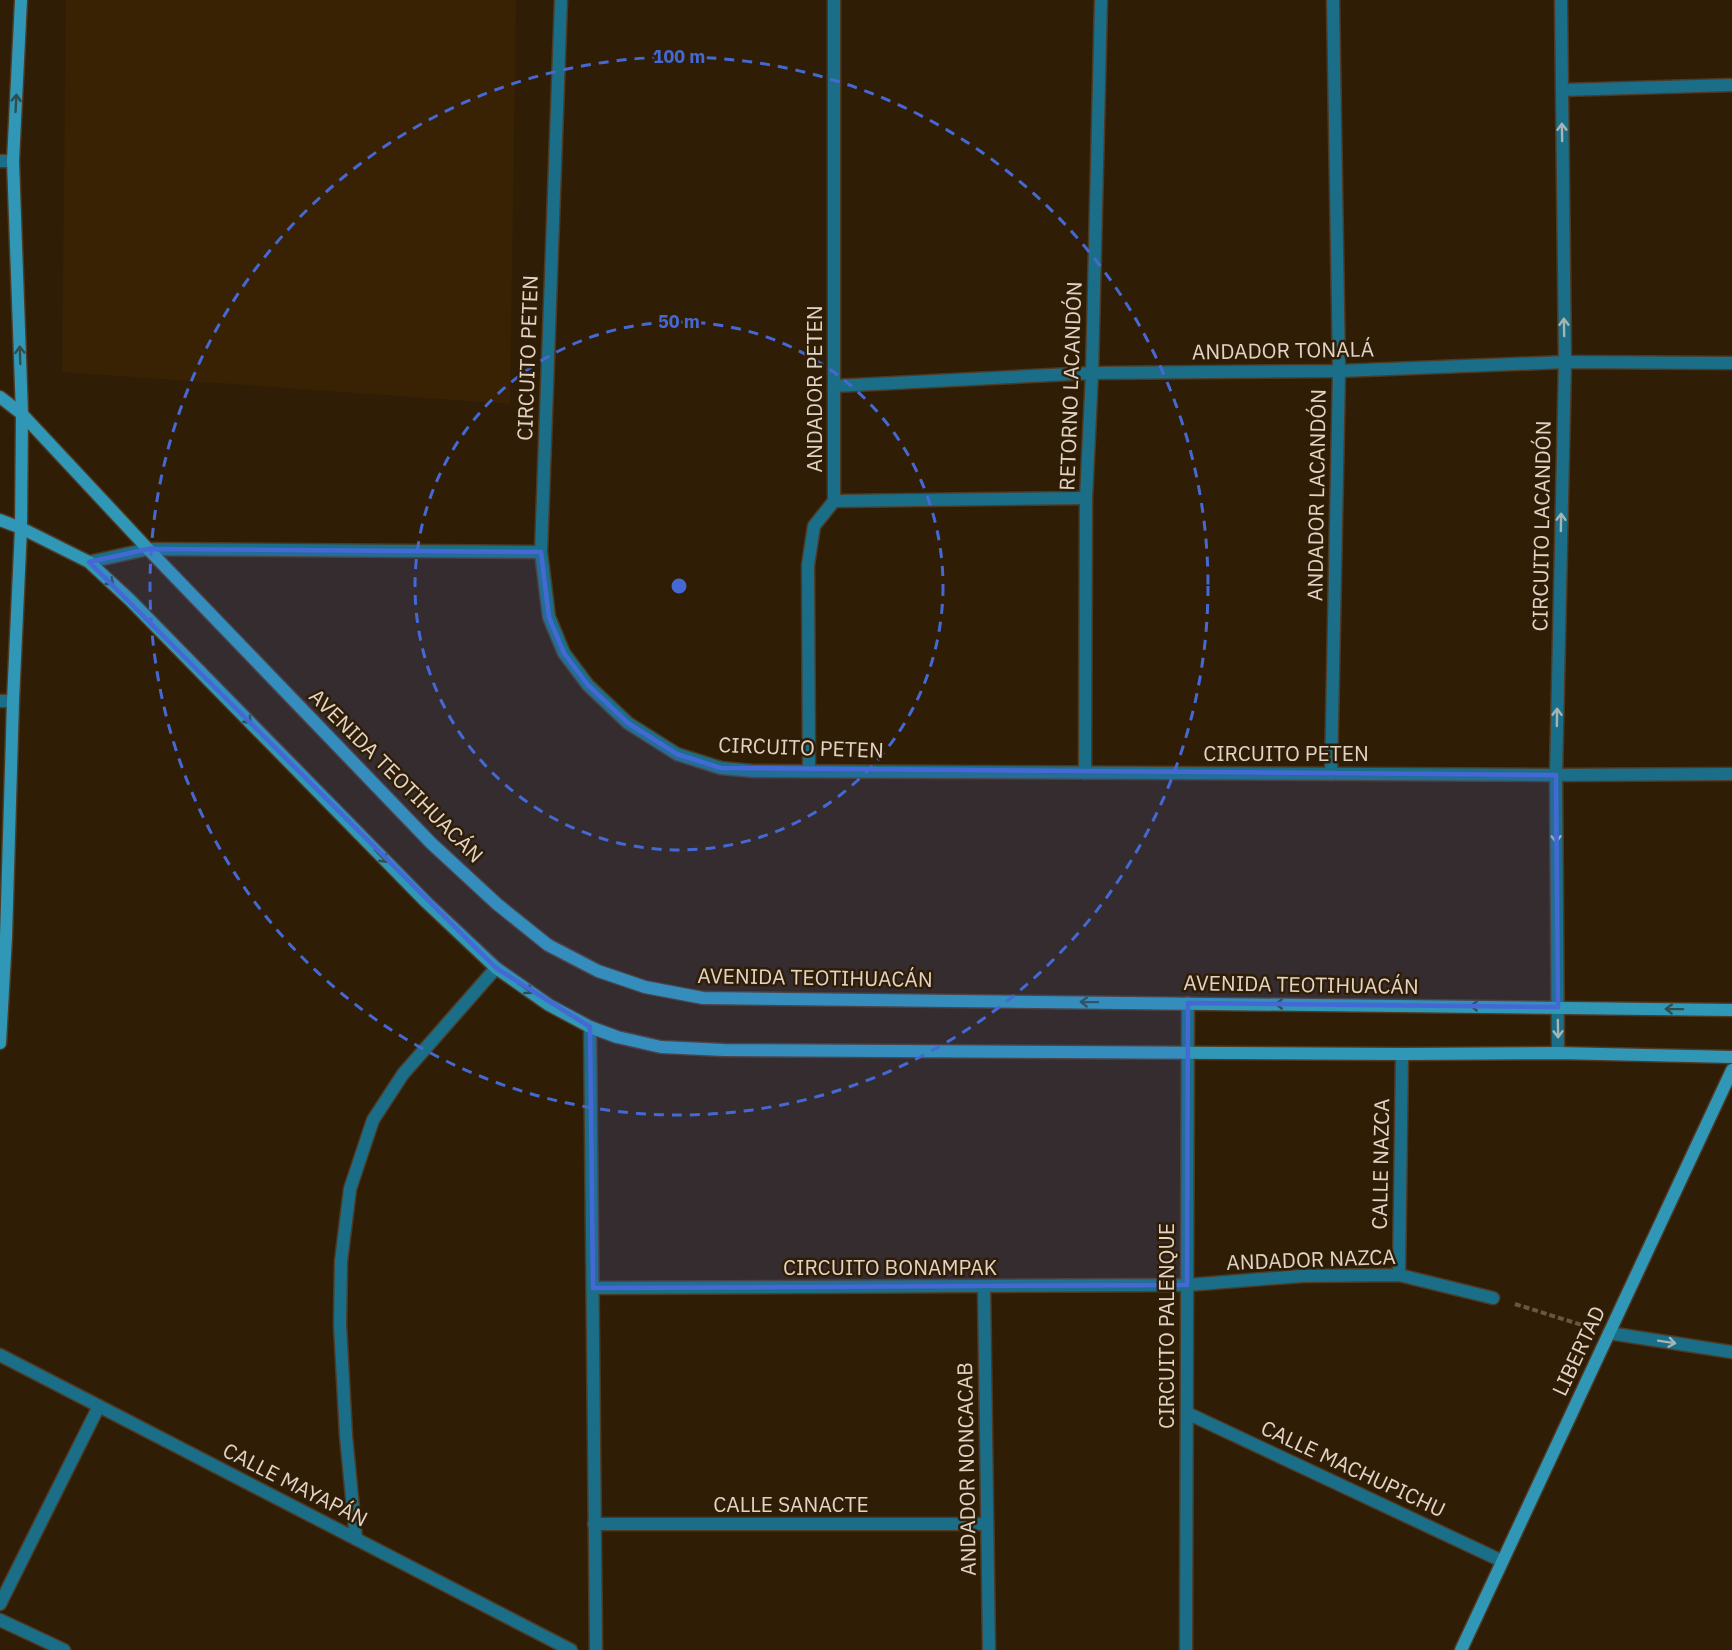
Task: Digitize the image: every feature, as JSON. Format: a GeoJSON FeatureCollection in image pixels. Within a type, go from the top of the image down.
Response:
{"type":"FeatureCollection","features":[{"type":"Feature","properties":{"kind":"street"},"geometry":{"type":"LineString","coordinates":[[0,1043],[6,937],[6,701],[21,528],[22,414],[6,161],[21,0]]}},
{"type":"Feature","properties":{"kind":"street","name":"CIRCUITO PETEN"},"geometry":{"type":"LineString","coordinates":[[561,0],[541,552],[549,617],[564,653],[588,685],[628,723],[677,754],[721,768],[809,771],[1556,776],[1732,774]]}},
{"type":"Feature","properties":{"kind":"street","name":"ANDADOR PETEN"},"geometry":{"type":"LineString","coordinates":[[809,771],[808,565],[813,526],[834,501],[834,0]]}},
{"type":"Feature","properties":{"kind":"street","name":"RETORNO LACANDÓN"},"geometry":{"type":"LineString","coordinates":[[1085,773],[1086,498],[1092,373],[1101,0]]}},
{"type":"Feature","properties":{"kind":"street","name":"ANDADOR LACANDÓN"},"geometry":{"type":"LineString","coordinates":[[1331,774],[1339,371],[1333,0]]}},
{"type":"Feature","properties":{"kind":"street","name":"CIRCUITO LACANDÓN"},"geometry":{"type":"LineString","coordinates":[[1558,1053],[1556,776],[1565,362],[1561,0]]}},
{"type":"Feature","properties":{"kind":"street"},"geometry":{"type":"LineString","coordinates":[[1562,90],[1732,85]]}},
{"type":"Feature","properties":{"kind":"street","name":"ANDADOR TONALÁ"},"geometry":{"type":"LineString","coordinates":[[834,386],[1092,373],[1339,371],[1565,362],[1732,363]]}},
{"type":"Feature","properties":{"kind":"street","name":"AVENIDA TEOTIHUACÁN"},"geometry":{"type":"LineString","coordinates":[[0,397],[22,414],[148,549],[431,843],[497,904],[548,945],[598,971],[645,987],[703,998],[1732,1010]]}},
{"type":"Feature","properties":{"kind":"street"},"geometry":{"type":"LineString","coordinates":[[834,501],[1086,498]]}},
{"type":"Feature","properties":{"kind":"street"},"geometry":{"type":"LineString","coordinates":[[0,520],[89,562],[130,600],[426,902],[496,968],[549,1005],[590,1027],[617,1037],[662,1047],[724,1050],[1558,1053],[1732,1057]]}},
{"type":"Feature","properties":{"kind":"street"},"geometry":{"type":"LineString","coordinates":[[89,562],[148,549],[541,552]]}},
{"type":"Feature","properties":{"kind":"street"},"geometry":{"type":"LineString","coordinates":[[356,1539],[346,1436],[340,1325],[341,1261],[350,1188],[373,1120],[403,1074],[496,968]]}},
{"type":"Feature","properties":{"kind":"street","name":"CIRCUITO PALENQUE"},"geometry":{"type":"LineString","coordinates":[[1186,1650],[1188,1003]]}},
{"type":"Feature","properties":{"kind":"street"},"geometry":{"type":"LineString","coordinates":[[590,1027],[596,1650]]}},
{"type":"Feature","properties":{"kind":"street","name":"CALLE NAZCA"},"geometry":{"type":"LineString","coordinates":[[1399,1275],[1402,1054]]}},
{"type":"Feature","properties":{"kind":"street","name":"LIBERTAD"},"geometry":{"type":"LineString","coordinates":[[1461,1650],[1732,1070]]}},
{"type":"Feature","properties":{"kind":"street","name":"ANDADOR NAZCA"},"geometry":{"type":"LineString","coordinates":[[1187,1285],[1302,1276],[1399,1275],[1493,1298]]}},
{"type":"Feature","properties":{"kind":"street","name":"CIRCUITO BONAMPAK"},"geometry":{"type":"LineString","coordinates":[[593,1288],[1187,1285]]}},
{"type":"Feature","properties":{"kind":"street","name":"ANDADOR NONCACAB"},"geometry":{"type":"LineString","coordinates":[[984,1287],[989,1650]]}},
{"type":"Feature","properties":{"kind":"street"},"geometry":{"type":"LineString","coordinates":[[1609,1333],[1732,1352]]}},
{"type":"Feature","properties":{"kind":"street","name":"CALLE MAYAPÁN"},"geometry":{"type":"LineString","coordinates":[[0,1355],[571,1650]]}},
{"type":"Feature","properties":{"kind":"street"},"geometry":{"type":"LineString","coordinates":[[0,1604],[99,1406]]}},
{"type":"Feature","properties":{"kind":"street","name":"CALLE MACHUPICHU"},"geometry":{"type":"LineString","coordinates":[[1187,1413],[1502,1561]]}},
{"type":"Feature","properties":{"kind":"street","name":"CALLE SANACTE"},"geometry":{"type":"LineString","coordinates":[[594,1524],[987,1524]]}},
{"type":"Feature","properties":{"kind":"street"},"geometry":{"type":"LineString","coordinates":[[0,1620],[64,1650]]}},
{"type":"Feature","properties":{"kind":"path"},"geometry":{"type":"LineString","coordinates":[[1493,1298],[1609,1333]]}},
{"type":"Feature","properties":{"kind":"highlighted area"},"geometry":{"type":"Polygon","coordinates":[[[148,549],[541,552],[549,617],[564,653],[588,685],[628,723],[677,754],[721,768],[1556,775],[1558,1007],[1188,1003],[1187,1285],[593,1288],[590,1027],[496,968],[89,562],[148,549]]]}},
{"type":"Feature","properties":{"kind":"shaded area"},"geometry":{"type":"Polygon","coordinates":[[[66,0],[516,0],[510,404],[62,372],[66,0]]]}}]}
